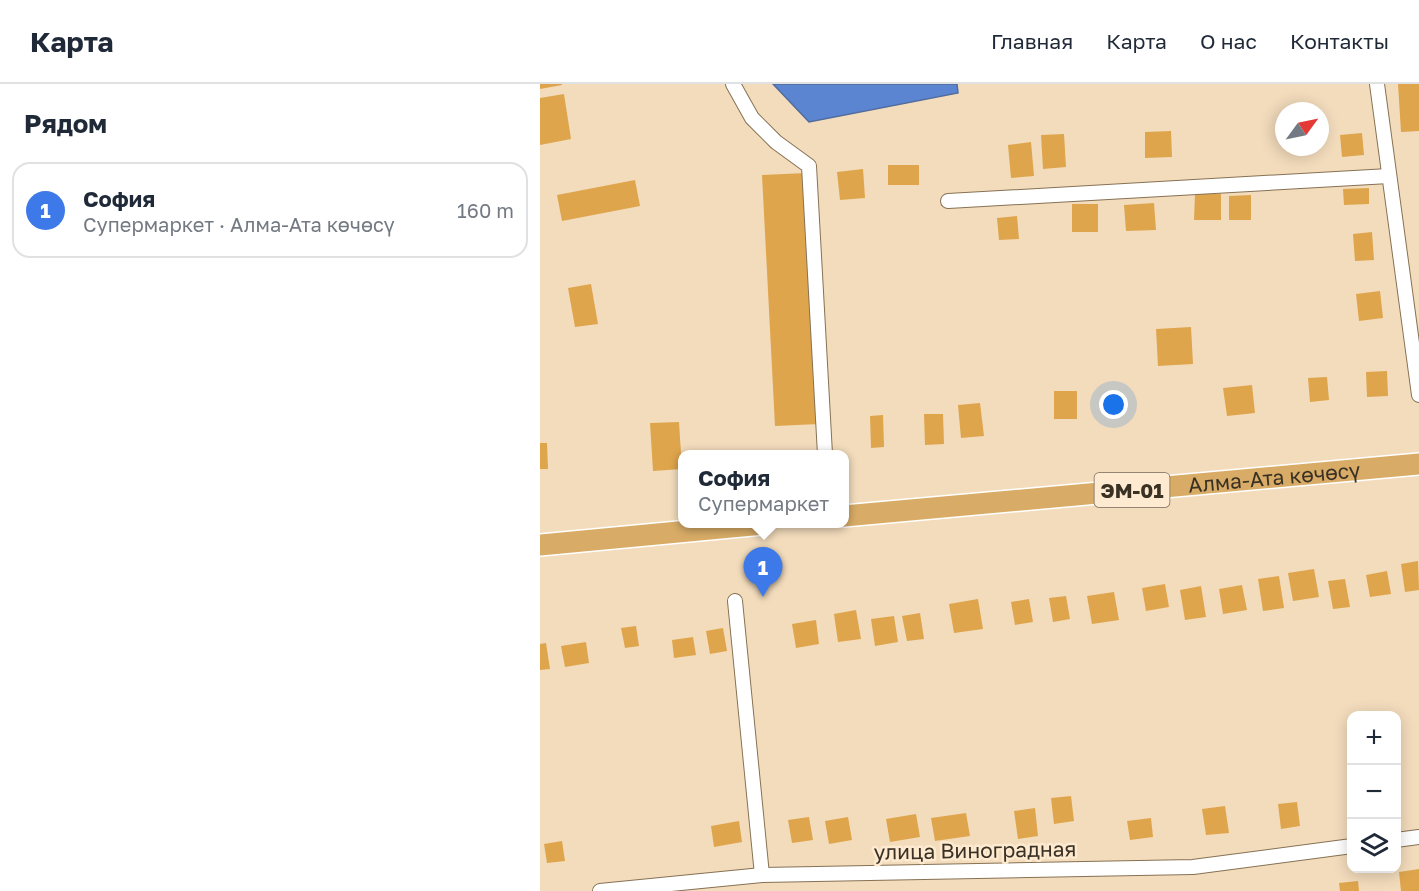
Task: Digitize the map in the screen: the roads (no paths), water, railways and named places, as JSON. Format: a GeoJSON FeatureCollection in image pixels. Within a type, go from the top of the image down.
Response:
{"type":"FeatureCollection","features":[{"type":"Feature","properties":{"kind":"highway","name":"Алма-Ата көчөсү"},"geometry":{"type":"LineString","coordinates":[[849,516],[1419,464]]}},
{"type":"Feature","properties":{"kind":"highway"},"geometry":{"type":"LineString","coordinates":[[540,545],[721,528]]}},
{"type":"Feature","properties":{"kind":"street"},"geometry":{"type":"LineString","coordinates":[[733,84],[752,118],[776,142],[809,166],[825,450]]}},
{"type":"Feature","properties":{"kind":"street"},"geometry":{"type":"LineString","coordinates":[[1377,84],[1419,395]]}},
{"type":"Feature","properties":{"kind":"street"},"geometry":{"type":"LineString","coordinates":[[948,201],[1389,176]]}},
{"type":"Feature","properties":{"kind":"street"},"geometry":{"type":"LineString","coordinates":[[735,601],[762,875]]}},
{"type":"Feature","properties":{"kind":"street"},"geometry":{"type":"LineString","coordinates":[[1401,839],[1419,837]]}},
{"type":"Feature","properties":{"kind":"street","name":"улица Виноградная"},"geometry":{"type":"LineString","coordinates":[[600,891],[762,875],[1192,867],[1347,847]]}},
{"type":"Feature","properties":{"kind":"water"},"geometry":{"type":"Polygon","coordinates":[[[773,84],[957,84],[958,93],[809,122],[773,84]]]}},
{"type":"Feature","properties":{"kind":"place","name":"София"},"geometry":{"type":"Point","coordinates":[763,597]}}]}
